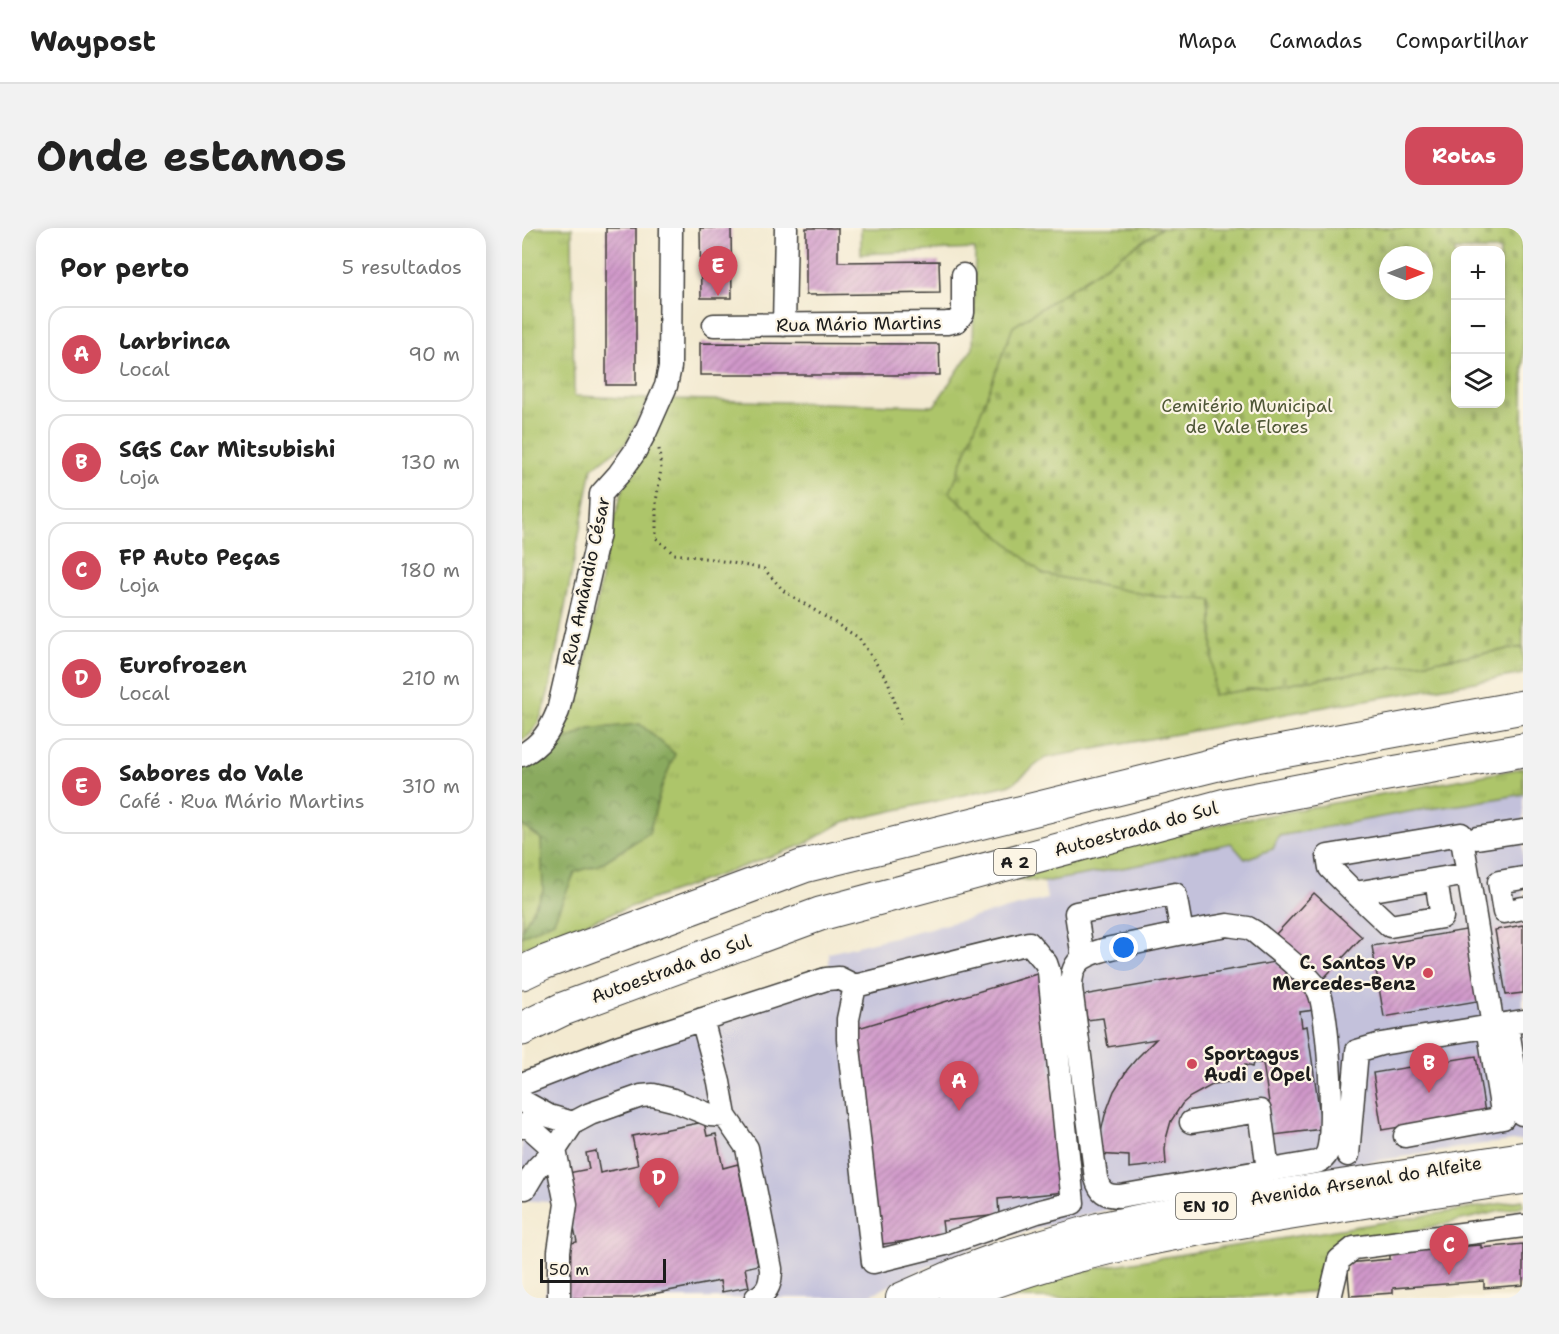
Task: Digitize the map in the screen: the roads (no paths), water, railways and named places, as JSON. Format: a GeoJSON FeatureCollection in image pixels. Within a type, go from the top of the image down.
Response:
{"type":"FeatureCollection","features":[{"type":"Feature","properties":{"kind":"highway"},"geometry":{"type":"LineString","coordinates":[[522,973],[543,963],[804,866],[1234,760],[1523,707]]}},
{"type":"Feature","properties":{"kind":"highway","name":"Autoestrada do Sul"},"geometry":{"type":"LineString","coordinates":[[522,1029],[563,1009],[820,914],[1226,805],[1523,750]]}},
{"type":"Feature","properties":{"kind":"main road","name":"Avenida Arsenal do Alfeite"},"geometry":{"type":"LineString","coordinates":[[901,1298],[997,1258],[1098,1228],[1216,1204],[1523,1157]]}},
{"type":"Feature","properties":{"kind":"main road","name":"Avenida Arsenal do Alfeite"},"geometry":{"type":"LineString","coordinates":[[955,1298],[1078,1256],[1149,1239],[1218,1226],[1523,1179]]}},
{"type":"Feature","properties":{"kind":"street","name":"Rua Amândio César"},"geometry":{"type":"LineString","coordinates":[[522,755],[533,750],[543,740],[553,725],[558,711],[598,533],[601,494],[634,453],[666,386],[670,367],[671,228]]}},
{"type":"Feature","properties":{"kind":"street"},"geometry":{"type":"LineString","coordinates":[[784,325],[786,228]]}},
{"type":"Feature","properties":{"kind":"street","name":"Rua Mário Martins"},"geometry":{"type":"LineString","coordinates":[[714,325],[946,323],[957,321],[963,313],[963,275]]}},
{"type":"Feature","properties":{"kind":"street"},"geometry":{"type":"LineString","coordinates":[[1477,838],[1523,831]]}},
{"type":"Feature","properties":{"kind":"street"},"geometry":{"type":"LineString","coordinates":[[1405,1136],[1516,1115],[1503,1024],[1461,834],[1328,856],[1330,868],[1390,926],[1442,917],[1436,880]]}},
{"type":"Feature","properties":{"kind":"street"},"geometry":{"type":"LineString","coordinates":[[1355,893],[1468,874]]}},
{"type":"Feature","properties":{"kind":"street"},"geometry":{"type":"LineString","coordinates":[[1523,878],[1499,882],[1504,912],[1523,908]]}},
{"type":"Feature","properties":{"kind":"street"},"geometry":{"type":"LineString","coordinates":[[1083,958],[1076,913],[1175,894],[1182,933]]}},
{"type":"Feature","properties":{"kind":"street"},"geometry":{"type":"LineString","coordinates":[[1227,925],[1248,928],[1255,932],[1306,976],[1319,992],[1329,1054],[1331,1099],[1327,1154],[1317,1162],[1120,1196],[1112,1196],[1102,1191],[1096,1178],[1071,988],[1071,977],[1076,965],[1083,958],[1182,933],[1227,925]]}},
{"type":"Feature","properties":{"kind":"street"},"geometry":{"type":"LineString","coordinates":[[522,1084],[620,1046],[826,979],[839,978],[855,986],[1029,944],[1046,963],[1049,972],[1073,1203],[1037,1212],[945,1244],[873,1262],[848,1040],[848,1019],[855,986]]}},
{"type":"Feature","properties":{"kind":"street"},"geometry":{"type":"LineString","coordinates":[[702,1019],[719,1082],[725,1116],[747,1148],[771,1269],[771,1280],[767,1289],[756,1298]]}},
{"type":"Feature","properties":{"kind":"street"},"geometry":{"type":"LineString","coordinates":[[1329,1054],[1357,1051],[1381,1044],[1503,1024]]}},
{"type":"Feature","properties":{"kind":"street"},"geometry":{"type":"LineString","coordinates":[[1348,1155],[1357,1051]]}},
{"type":"Feature","properties":{"kind":"street"},"geometry":{"type":"LineString","coordinates":[[525,1188],[537,1168],[555,1150],[573,1124],[590,1114],[631,1098],[652,1095],[673,1100],[710,1115],[725,1116]]}},
{"type":"Feature","properties":{"kind":"street"},"geometry":{"type":"LineString","coordinates":[[522,1101],[549,1116],[573,1124]]}},
{"type":"Feature","properties":{"kind":"street"},"geometry":{"type":"LineString","coordinates":[[1191,1122],[1260,1112],[1268,1170]]}},
{"type":"Feature","properties":{"kind":"street"},"geometry":{"type":"LineString","coordinates":[[522,1127],[526,1124],[555,1150],[566,1203],[559,1251],[559,1298]]}},
{"type":"Feature","properties":{"kind":"street"},"geometry":{"type":"LineString","coordinates":[[1330,1298],[1339,1260],[1354,1248],[1523,1226]]}},
{"type":"Feature","properties":{"kind":"place","name":"Sabores do Vale"},"geometry":{"type":"Point","coordinates":[718,296]}},
{"type":"Feature","properties":{"kind":"place","name":"C. Santos VP Mercedes-Benz"},"geometry":{"type":"Point","coordinates":[1428,973]}},
{"type":"Feature","properties":{"kind":"place","name":"Sportagus Audi e Opel"},"geometry":{"type":"Point","coordinates":[1192,1064]}},
{"type":"Feature","properties":{"kind":"place","name":"SGS Car Mitsubishi"},"geometry":{"type":"Point","coordinates":[1429,1093]}},
{"type":"Feature","properties":{"kind":"place","name":"Larbrinca"},"geometry":{"type":"Point","coordinates":[959,1111]}},
{"type":"Feature","properties":{"kind":"place","name":"Eurofrozen"},"geometry":{"type":"Point","coordinates":[659,1208]}},
{"type":"Feature","properties":{"kind":"place","name":"FP Auto Peças"},"geometry":{"type":"Point","coordinates":[1449,1275]}},
{"type":"Feature","properties":{"kind":"park label","name":"Cemitério Municipal de Vale Flores"},"geometry":{"type":"Point","coordinates":[1247,416]}}]}
